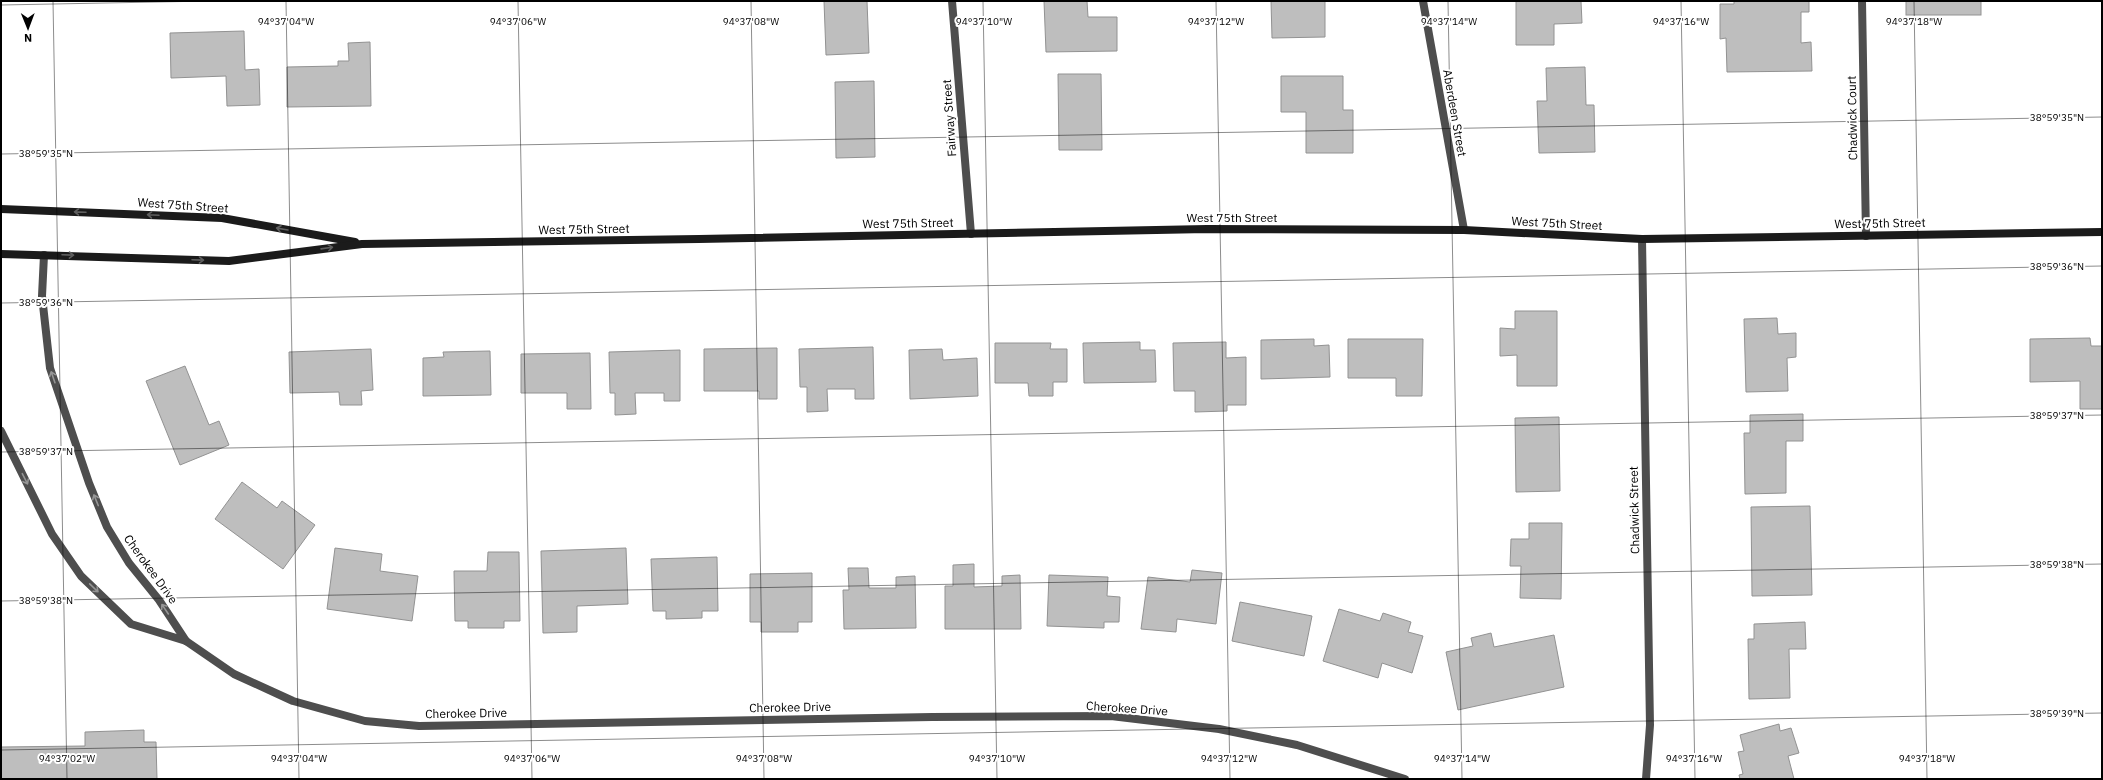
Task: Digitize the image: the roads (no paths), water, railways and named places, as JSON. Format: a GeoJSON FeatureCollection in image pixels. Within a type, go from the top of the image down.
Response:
{"type":"FeatureCollection","features":[{"type":"Feature","properties":{"kind":"main road","name":"West 75th Street"},"geometry":{"type":"LineString","coordinates":[[1,209],[222,218],[362,244]]}},
{"type":"Feature","properties":{"kind":"main road","name":"West 75th Street"},"geometry":{"type":"LineString","coordinates":[[1,254],[44,254],[229,262],[362,244],[1207,229],[1464,230],[1642,240],[2102,232]]}},
{"type":"Feature","properties":{"kind":"street","name":"Fairway Street"},"geometry":{"type":"LineString","coordinates":[[952,1],[970,234]]}},
{"type":"Feature","properties":{"kind":"street","name":"Aberdeen Street"},"geometry":{"type":"LineString","coordinates":[[1423,1],[1464,230]]}},
{"type":"Feature","properties":{"kind":"street","name":"Chadwick Court"},"geometry":{"type":"LineString","coordinates":[[1862,1],[1866,236]]}},
{"type":"Feature","properties":{"kind":"street","name":"Chadwick Street"},"geometry":{"type":"LineString","coordinates":[[1642,240],[1650,725],[1646,779]]}},
{"type":"Feature","properties":{"kind":"street","name":"Cherokee Drive"},"geometry":{"type":"LineString","coordinates":[[44,254],[42,296],[50,368],[89,483],[107,527],[125,557],[158,600],[186,642]]}},
{"type":"Feature","properties":{"kind":"street","name":"Cherokee Drive"},"geometry":{"type":"LineString","coordinates":[[1,432],[52,534],[81,576],[131,624],[186,642],[234,674],[293,701],[364,721],[419,726],[916,717],[1111,716],[1219,729],[1297,745],[1405,779]]}}]}
